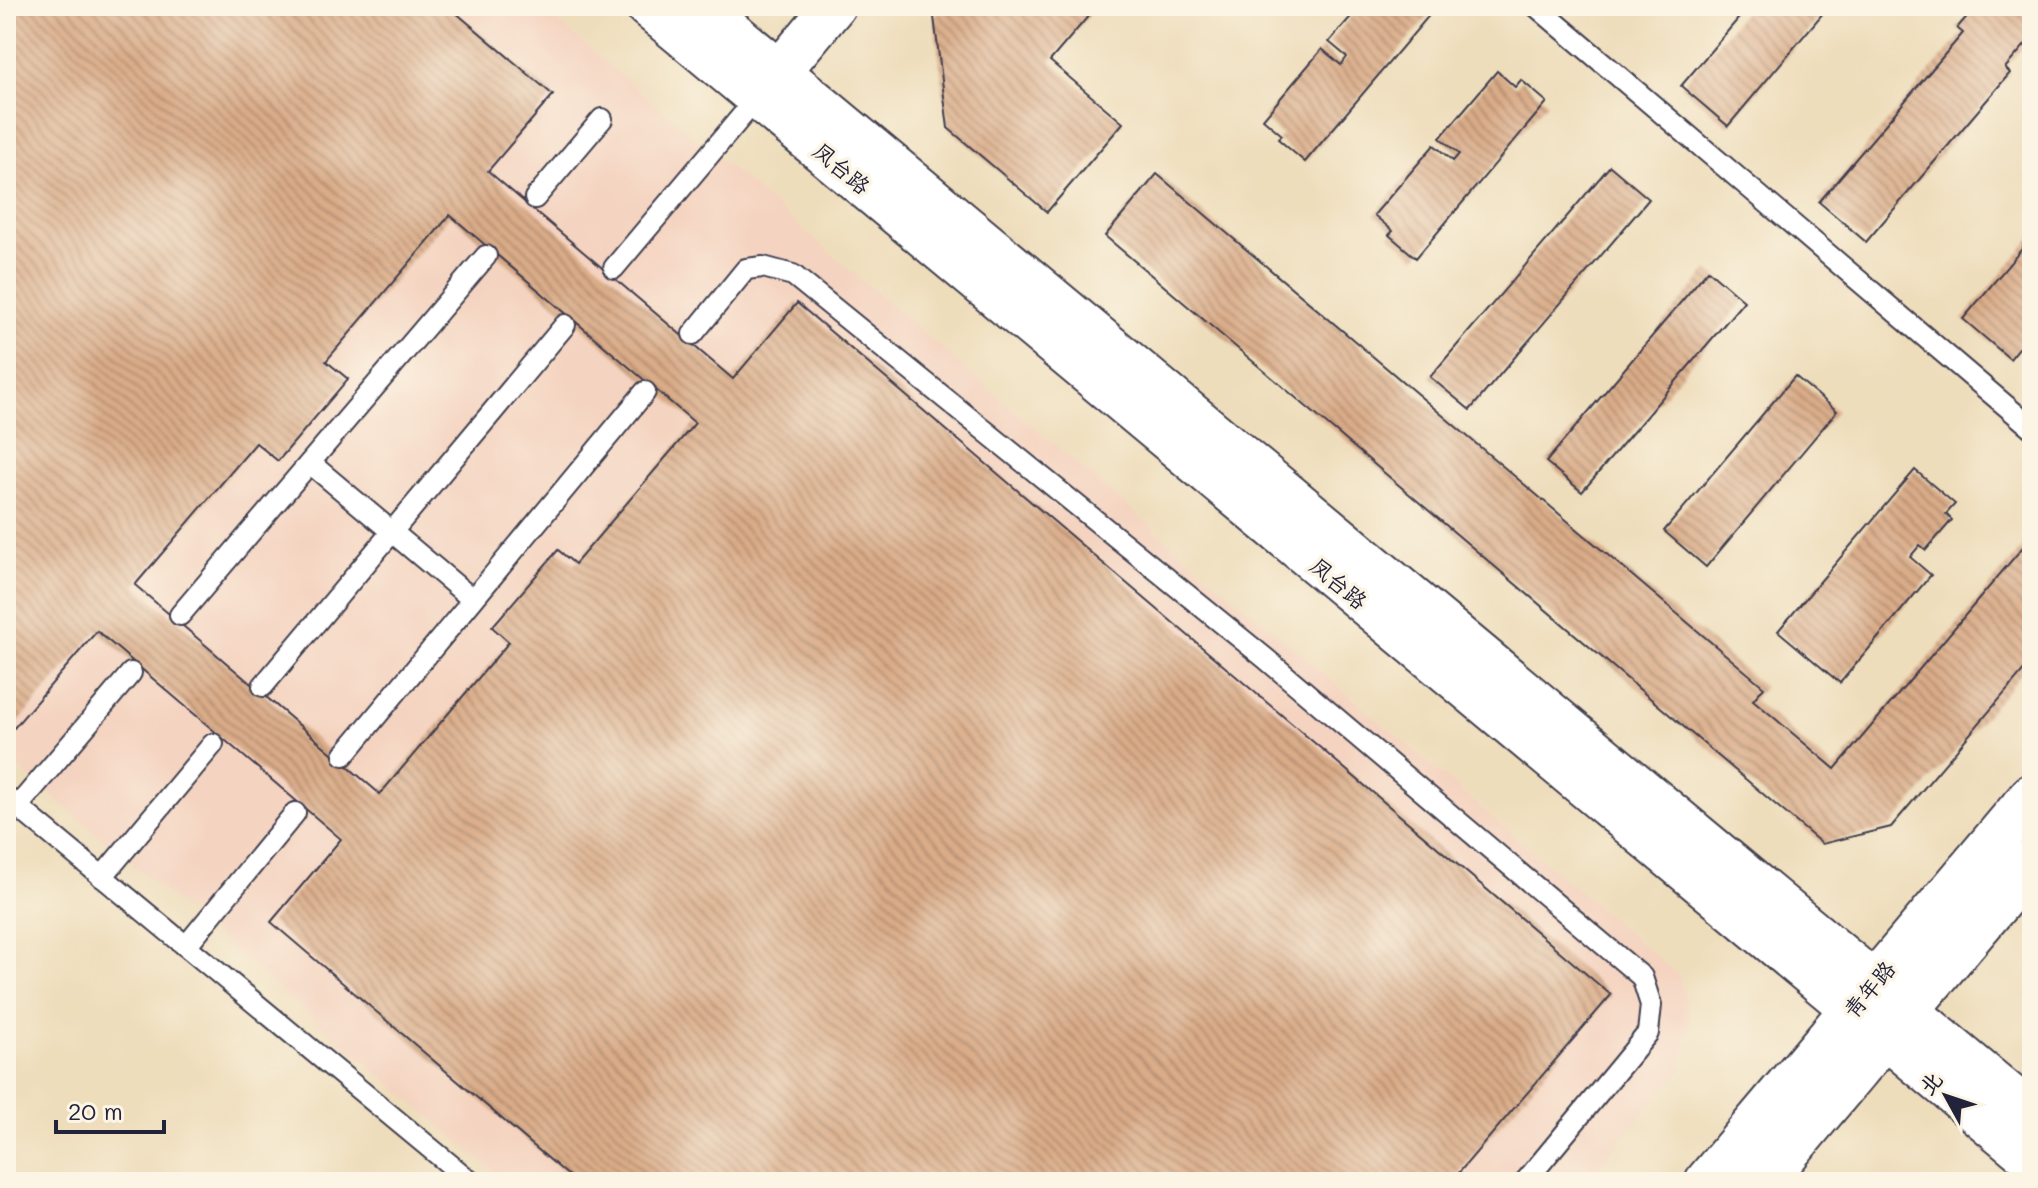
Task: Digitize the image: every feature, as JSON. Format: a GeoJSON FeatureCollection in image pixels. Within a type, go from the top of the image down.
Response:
{"type":"FeatureCollection","features":[{"type":"Feature","properties":{"kind":"street","name":"凤台路"},"geometry":{"type":"LineString","coordinates":[[647,6],[768,84],[1896,1024],[2032,1159]]}},
{"type":"Feature","properties":{"kind":"street","name":"凤台路"},"geometry":{"type":"LineString","coordinates":[[701,6],[768,84]]}},
{"type":"Feature","properties":{"kind":"street"},"geometry":{"type":"LineString","coordinates":[[768,84],[834,6]]}},
{"type":"Feature","properties":{"kind":"street","name":"青年路"},"geometry":{"type":"LineString","coordinates":[[1707,1182],[2032,796]]}},
{"type":"Feature","properties":{"kind":"street","name":"青年路"},"geometry":{"type":"LineString","coordinates":[[1762,1182],[2032,862]]}},
{"type":"Feature","properties":{"kind":"street","name":"凤台路"},"geometry":{"type":"LineString","coordinates":[[1896,1024],[2032,1114]]}},
{"type":"Feature","properties":{"kind":"lane"},"geometry":{"type":"LineString","coordinates":[[1536,6],[2032,428]]}},
{"type":"Feature","properties":{"kind":"lane"},"geometry":{"type":"LineString","coordinates":[[614,268],[768,84]]}},
{"type":"Feature","properties":{"kind":"lane"},"geometry":{"type":"LineString","coordinates":[[535,198],[602,119]]}},
{"type":"Feature","properties":{"kind":"lane"},"geometry":{"type":"LineString","coordinates":[[180,615],[486,256]]}},
{"type":"Feature","properties":{"kind":"lane"},"geometry":{"type":"LineString","coordinates":[[693,334],[746,269],[763,267],[793,275],[1265,658],[1642,977],[1651,1005],[1648,1033],[1525,1182]]}},
{"type":"Feature","properties":{"kind":"lane"},"geometry":{"type":"LineString","coordinates":[[263,686],[565,325]]}},
{"type":"Feature","properties":{"kind":"lane"},"geometry":{"type":"LineString","coordinates":[[344,755],[645,392]]}},
{"type":"Feature","properties":{"kind":"lane"},"geometry":{"type":"LineString","coordinates":[[310,463],[472,599]]}},
{"type":"Feature","properties":{"kind":"lane"},"geometry":{"type":"LineString","coordinates":[[131,673],[12,802],[471,1182]]}},
{"type":"Feature","properties":{"kind":"lane"},"geometry":{"type":"LineString","coordinates":[[102,877],[213,744]]}},
{"type":"Feature","properties":{"kind":"lane"},"geometry":{"type":"LineString","coordinates":[[186,946],[295,813]]}},
{"type":"Feature","properties":{"kind":"shaded area"},"geometry":{"type":"Polygon","coordinates":[[[6,6],[540,6],[1680,977],[1690,1020],[1680,1070],[1585,1182],[506,1182],[6,757],[6,6]]]}},
{"type":"Feature","properties":{"kind":"building"},"geometry":{"type":"Polygon","coordinates":[[[6,6],[448,6],[553,95],[488,171],[733,379],[797,303],[1611,995],[1451,1182],[576,1182],[271,922],[341,839],[97,631],[14,728],[6,722],[6,6]],[[450,215],[326,361],[348,379],[278,461],[256,443],[135,585],[380,794],[509,642],[492,627],[558,550],[575,564],[695,423],[450,215]]]}},
{"type":"Feature","properties":{"kind":"building"},"geometry":{"type":"Polygon","coordinates":[[[943,6],[1097,6],[1050,61],[1123,123],[1047,212],[948,128],[934,17],[943,6]]]}},
{"type":"Feature","properties":{"kind":"building"},"geometry":{"type":"Polygon","coordinates":[[[1360,6],[1437,6],[1305,162],[1278,139],[1282,135],[1263,119],[1322,49],[1341,65],[1347,57],[1329,42],[1360,6]]]}},
{"type":"Feature","properties":{"kind":"building"},"geometry":{"type":"Polygon","coordinates":[[[1749,6],[1829,6],[1728,126],[1681,86],[1749,6]]]}},
{"type":"Feature","properties":{"kind":"building"},"geometry":{"type":"Polygon","coordinates":[[[1976,6],[2032,6],[2032,37],[2005,68],[2010,73],[1866,242],[1819,202],[1963,33],[1957,28],[1976,6]]]}},
{"type":"Feature","properties":{"kind":"building"},"geometry":{"type":"Polygon","coordinates":[[[1497,71],[1515,87],[1521,80],[1547,102],[1416,258],[1389,235],[1393,231],[1374,215],[1434,145],[1453,161],[1459,154],[1440,138],[1497,71]]]}},
{"type":"Feature","properties":{"kind":"building"},"geometry":{"type":"Polygon","coordinates":[[[1610,166],[1649,199],[1470,410],[1430,377],[1610,166]]]}},
{"type":"Feature","properties":{"kind":"building"},"geometry":{"type":"Polygon","coordinates":[[[1157,174],[1764,687],[1753,700],[1835,769],[2028,541],[2032,545],[2032,661],[1891,827],[1822,844],[1105,236],[1157,174]]]}},
{"type":"Feature","properties":{"kind":"building"},"geometry":{"type":"Polygon","coordinates":[[[2032,237],[2032,332],[2010,359],[1963,319],[2032,237]]]}},
{"type":"Feature","properties":{"kind":"building"},"geometry":{"type":"Polygon","coordinates":[[[1708,270],[1744,301],[1582,492],[1546,462],[1708,270]]]}},
{"type":"Feature","properties":{"kind":"building"},"geometry":{"type":"Polygon","coordinates":[[[1795,376],[1837,411],[1706,567],[1664,531],[1795,376]]]}},
{"type":"Feature","properties":{"kind":"building"},"geometry":{"type":"Polygon","coordinates":[[[1915,470],[1955,504],[1946,514],[1952,520],[1926,550],[1920,545],[1910,557],[1931,575],[1840,683],[1778,631],[1915,470]]]}}]}
